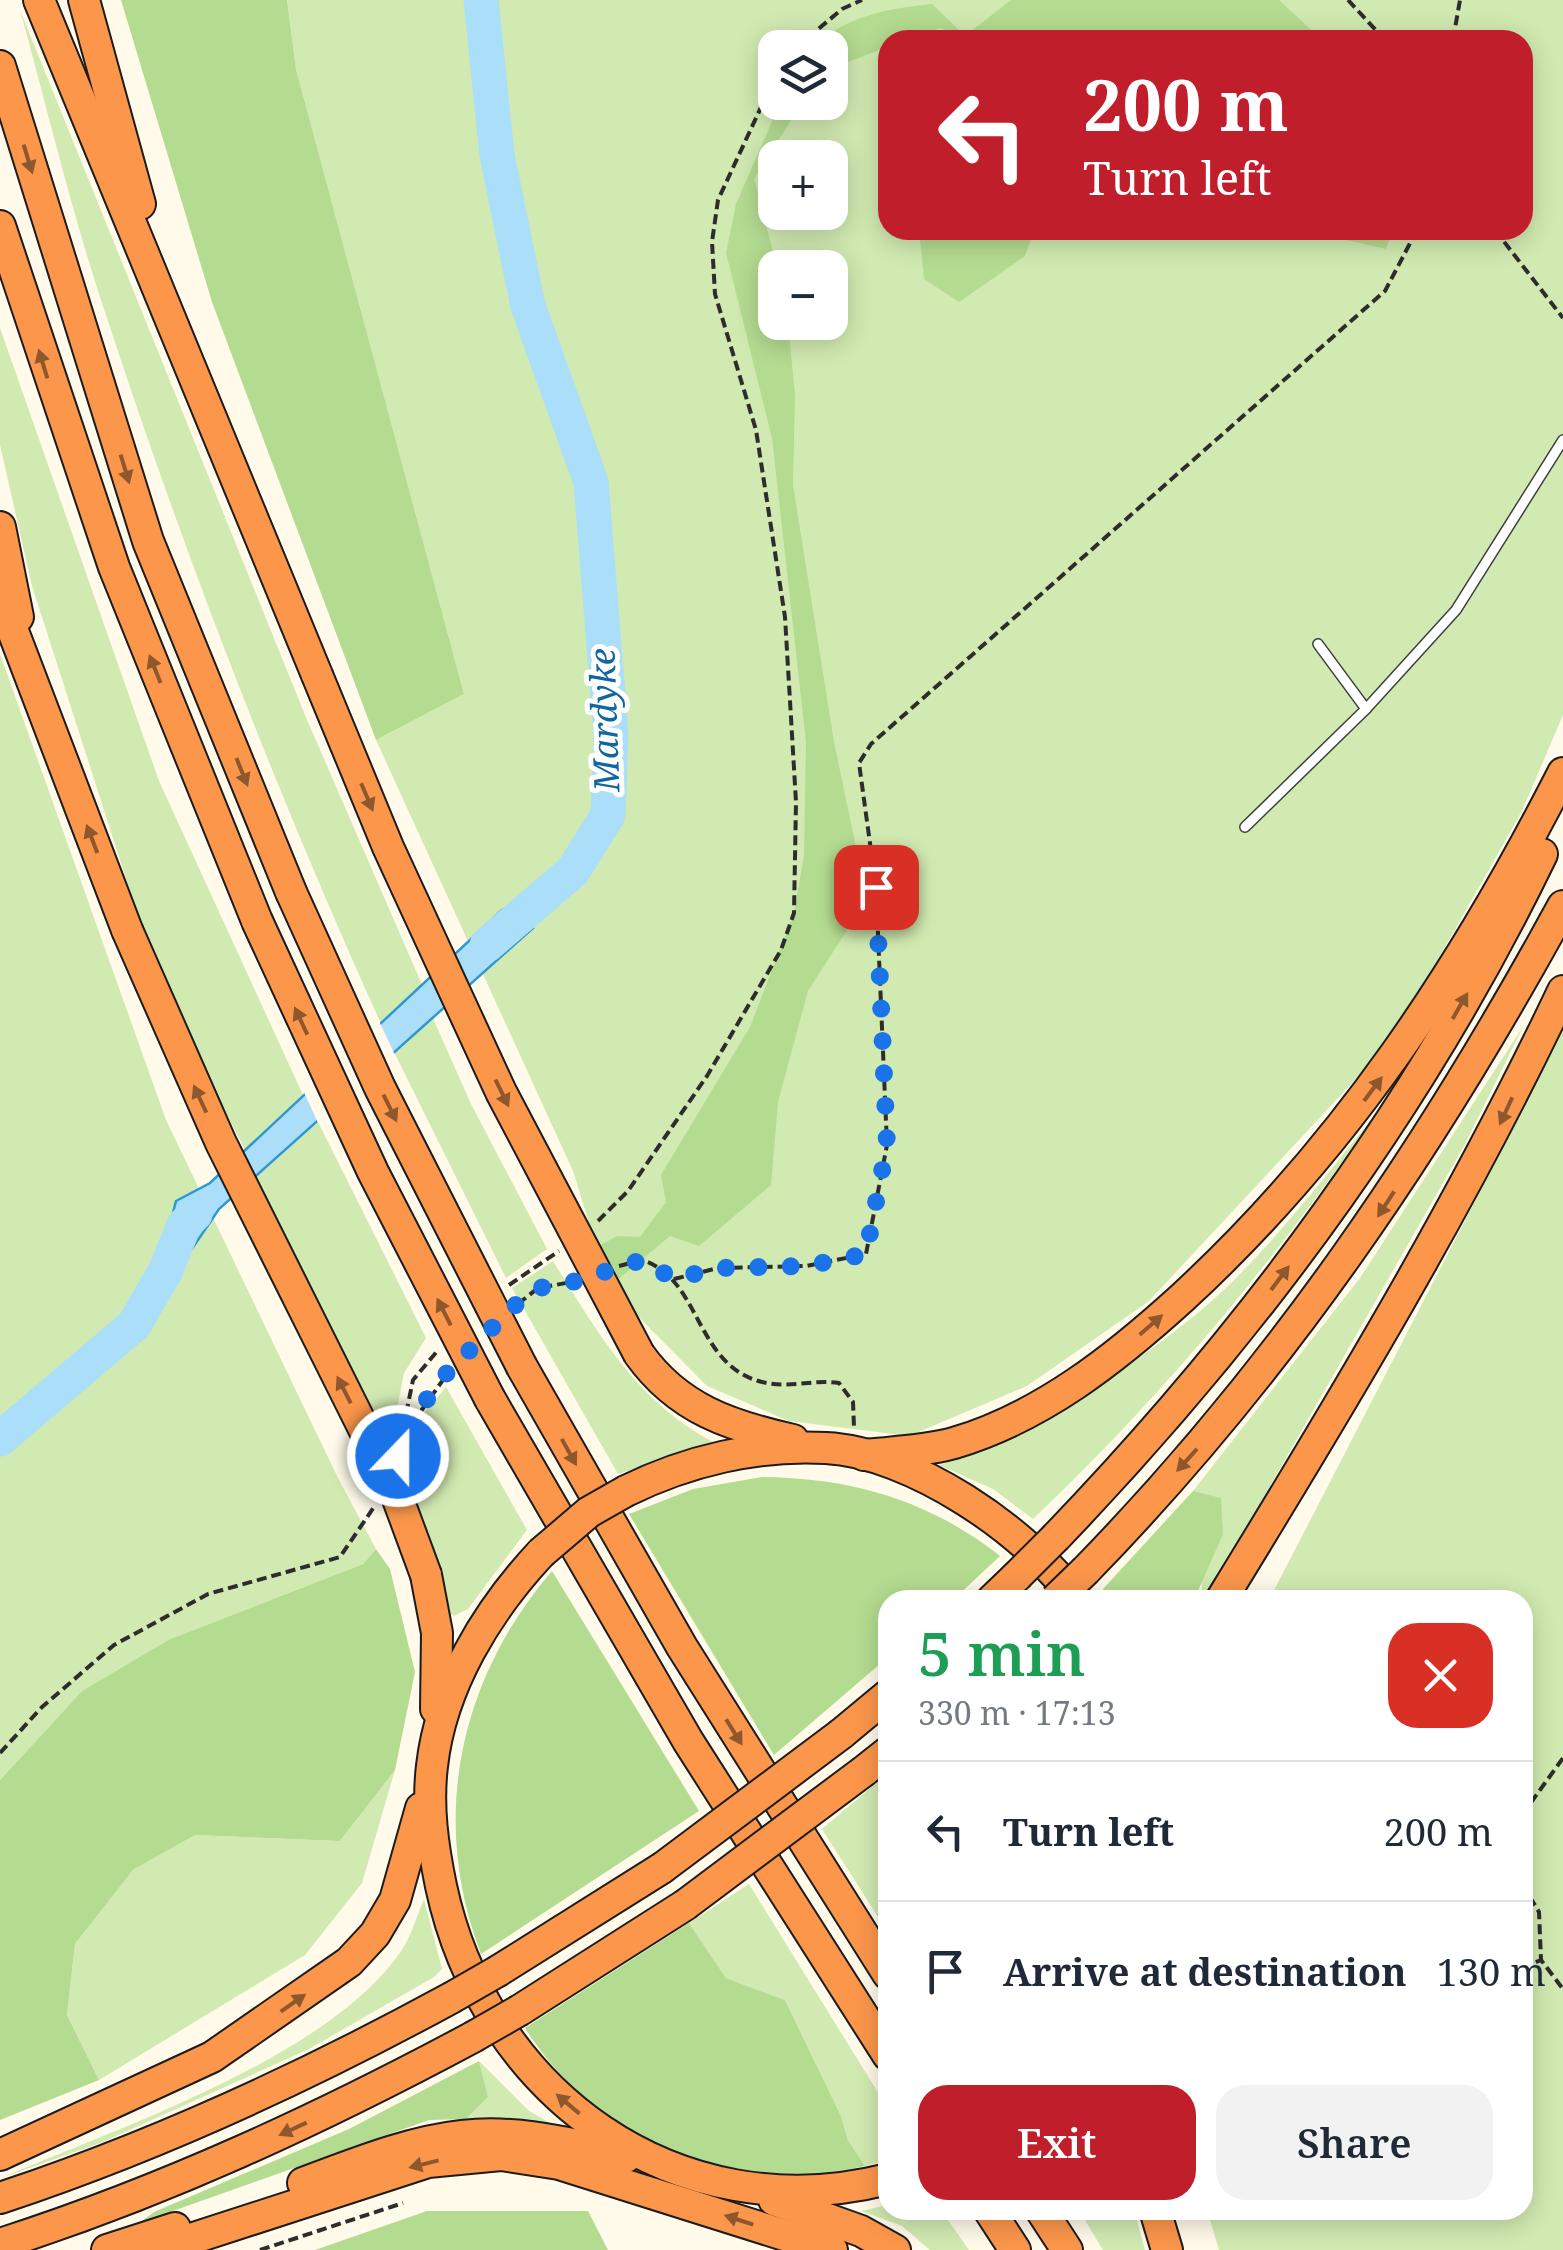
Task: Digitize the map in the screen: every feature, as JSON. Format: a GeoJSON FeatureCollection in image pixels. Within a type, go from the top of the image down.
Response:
{"type":"FeatureCollection","features":[{"type":"Feature","properties":{"kind":"highway"},"geometry":{"type":"LineString","coordinates":[[38,0],[395,863],[501,1092],[639,1354],[667,1386],[710,1417],[848,1451],[926,1480],[979,1508],[1058,1573],[1069,1590]]}},
{"type":"Feature","properties":{"kind":"highway"},"geometry":{"type":"LineString","coordinates":[[84,0],[124,156],[218,440]]}},
{"type":"Feature","properties":{"kind":"highway"},"geometry":{"type":"LineString","coordinates":[[0,66],[148,541],[291,892],[396,1120],[522,1367],[682,1647],[878,1958]]}},
{"type":"Feature","properties":{"kind":"highway"},"geometry":{"type":"LineString","coordinates":[[0,226],[114,567],[257,922],[373,1172],[490,1399],[688,1742],[878,2039]]}},
{"type":"Feature","properties":{"kind":"highway"},"geometry":{"type":"LineString","coordinates":[[0,528],[30,679]]}},
{"type":"Feature","properties":{"kind":"highway"},"geometry":{"type":"LineString","coordinates":[[0,596],[127,930],[236,1175],[395,1491],[426,1575],[438,1647],[433,1759],[435,1859],[453,1932],[476,1992],[518,2055],[567,2104],[600,2130],[672,2170]]}},
{"type":"Feature","properties":{"kind":"highway"},"geometry":{"type":"LineString","coordinates":[[0,2155],[212,2057],[349,1962],[375,1934],[395,1900],[448,1702],[467,1656],[493,1612],[541,1553],[589,1512],[626,1491],[708,1460],[764,1451],[848,1451],[952,1444],[1041,1406],[1147,1330],[1241,1244],[1312,1168],[1380,1082],[1486,915],[1563,773]]}},
{"type":"Feature","properties":{"kind":"highway"},"geometry":{"type":"LineString","coordinates":[[1002,1590],[1056,1537],[1209,1368],[1332,1206],[1411,1089],[1509,922],[1563,809]]}},
{"type":"Feature","properties":{"kind":"highway"},"geometry":{"type":"LineString","coordinates":[[1065,1590],[1203,1442],[1294,1330],[1380,1214],[1477,1061],[1563,906]]}},
{"type":"Feature","properties":{"kind":"highway"},"geometry":{"type":"LineString","coordinates":[[1228,1590],[1320,1439],[1497,1130],[1563,991]]}},
{"type":"Feature","properties":{"kind":"highway"},"geometry":{"type":"LineString","coordinates":[[1249,1590],[1320,1439]]}},
{"type":"Feature","properties":{"kind":"highway"},"geometry":{"type":"LineString","coordinates":[[0,2198],[111,2159],[253,2100],[451,1998],[662,1868],[878,1703]]}},
{"type":"Feature","properties":{"kind":"highway"},"geometry":{"type":"LineString","coordinates":[[0,2244],[233,2156],[372,2092],[473,2037],[685,1905],[876,1762]]}},
{"type":"Feature","properties":{"kind":"highway"},"geometry":{"type":"LineString","coordinates":[[106,2250],[440,2136],[506,2132],[546,2137],[708,2180],[832,2219],[896,2250]]}},
{"type":"Feature","properties":{"kind":"highway"},"geometry":{"type":"LineString","coordinates":[[157,2250],[428,2162],[501,2155],[586,2171],[832,2250]]}},
{"type":"Feature","properties":{"kind":"highway"},"geometry":{"type":"LineString","coordinates":[[708,2180],[794,2191],[878,2179]]}},
{"type":"Feature","properties":{"kind":"highway"},"geometry":{"type":"LineString","coordinates":[[995,2220],[1015,2250]]}},
{"type":"Feature","properties":{"kind":"highway"},"geometry":{"type":"LineString","coordinates":[[1048,2220],[1067,2250]]}},
{"type":"Feature","properties":{"kind":"highway"},"geometry":{"type":"LineString","coordinates":[[1158,2220],[1167,2250]]}},
{"type":"Feature","properties":{"kind":"highway"},"geometry":{"type":"LineString","coordinates":[[1178,2220],[1187,2250]]}},
{"type":"Feature","properties":{"kind":"lane"},"geometry":{"type":"LineString","coordinates":[[1245,826],[1366,709],[1456,610],[1563,440]]}},
{"type":"Feature","properties":{"kind":"lane"},"geometry":{"type":"LineString","coordinates":[[1318,644],[1366,709]]}},
{"type":"Feature","properties":{"kind":"path"},"geometry":{"type":"LineString","coordinates":[[817,30],[842,9],[862,0]]}},
{"type":"Feature","properties":{"kind":"path"},"geometry":{"type":"LineString","coordinates":[[1348,0],[1376,30]]}},
{"type":"Feature","properties":{"kind":"path"},"geometry":{"type":"LineString","coordinates":[[1455,30],[1460,0]]}},
{"type":"Feature","properties":{"kind":"path"},"geometry":{"type":"LineString","coordinates":[[590,1227],[628,1191],[707,1076],[781,950],[794,913],[796,802],[786,617],[756,430],[715,294],[712,242],[718,200],[758,114]]}},
{"type":"Feature","properties":{"kind":"path"},"geometry":{"type":"LineString","coordinates":[[674,1279],[718,1268],[806,1266],[866,1254],[887,1145],[876,887],[858,763],[871,744],[1385,291],[1412,240]]}},
{"type":"Feature","properties":{"kind":"path"},"geometry":{"type":"LineString","coordinates":[[1503,240],[1563,318]]}},
{"type":"Feature","properties":{"kind":"path"},"geometry":{"type":"LineString","coordinates":[[506,1288],[563,1248]]}},
{"type":"Feature","properties":{"kind":"path"},"geometry":{"type":"LineString","coordinates":[[616,1268],[642,1260],[674,1279],[704,1336],[728,1366],[760,1382],[788,1386],[830,1382],[847,1389],[855,1423],[848,1451]]}},
{"type":"Feature","properties":{"kind":"path"},"geometry":{"type":"LineString","coordinates":[[513,1307],[538,1288],[585,1278]]}},
{"type":"Feature","properties":{"kind":"path"},"geometry":{"type":"LineString","coordinates":[[398,1456],[413,1380],[439,1348]]}},
{"type":"Feature","properties":{"kind":"path"},"geometry":{"type":"LineString","coordinates":[[401,1439],[418,1409],[451,1368]]}},
{"type":"Feature","properties":{"kind":"path"},"geometry":{"type":"LineString","coordinates":[[0,1752],[42,1707],[114,1645],[208,1594],[340,1557],[374,1507]]}},
{"type":"Feature","properties":{"kind":"path"},"geometry":{"type":"LineString","coordinates":[[1533,1800],[1563,1758]]}},
{"type":"Feature","properties":{"kind":"path"},"geometry":{"type":"LineString","coordinates":[[1533,1902],[1539,1912],[1541,1960],[1563,1989]]}},
{"type":"Feature","properties":{"kind":"path"},"geometry":{"type":"LineString","coordinates":[[1533,1963],[1541,1960]]}},
{"type":"Feature","properties":{"kind":"path"},"geometry":{"type":"LineString","coordinates":[[260,2250],[403,2203]]}},
{"type":"Feature","properties":{"kind":"green space"},"geometry":{"type":"Polygon","coordinates":[[[121,0],[287,0],[296,69],[464,694],[376,740],[212,302],[121,0]]]}},
{"type":"Feature","properties":{"kind":"green space"},"geometry":{"type":"Polygon","coordinates":[[[287,0],[1563,0],[1563,715],[1522,811],[1393,1039],[1149,1301],[1027,1386],[909,1436],[789,1421],[707,1386],[609,1287],[573,1171],[376,740],[464,694],[296,69],[287,0]]]}},
{"type":"Feature","properties":{"kind":"green space"},"geometry":{"type":"Polygon","coordinates":[[[1011,0],[1279,0],[1311,30],[973,30],[1011,0]]]}},
{"type":"Feature","properties":{"kind":"green space"},"geometry":{"type":"Polygon","coordinates":[[[932,4],[959,30],[878,30],[878,50],[848,62],[848,30],[836,30],[884,11],[932,4]]]}},
{"type":"Feature","properties":{"kind":"green space"},"geometry":{"type":"Polygon","coordinates":[[[20,10],[305,715],[423,987],[382,1026],[266,755],[162,480],[88,259],[20,10]]]}},
{"type":"Feature","properties":{"kind":"green space"},"geometry":{"type":"Polygon","coordinates":[[[773,120],[791,120],[779,140],[764,140],[773,120]]]}},
{"type":"Feature","properties":{"kind":"green space"},"geometry":{"type":"Polygon","coordinates":[[[758,154],[754,179],[758,230],[767,230],[773,250],[758,250],[758,340],[790,340],[795,395],[793,485],[834,742],[867,899],[808,991],[778,1102],[771,1185],[699,1246],[670,1236],[609,1287],[597,1247],[617,1236],[640,1237],[666,1202],[661,1175],[750,1027],[794,913],[804,856],[806,742],[772,438],[726,253],[736,204],[758,154]]]}},
{"type":"Feature","properties":{"kind":"green space"},"geometry":{"type":"Polygon","coordinates":[[[920,240],[1031,240],[1025,256],[959,302],[924,279],[920,240]]]}},
{"type":"Feature","properties":{"kind":"green space"},"geometry":{"type":"Polygon","coordinates":[[[1346,240],[1389,240],[1386,249],[1346,240]]]}},
{"type":"Feature","properties":{"kind":"green space"},"geometry":{"type":"Polygon","coordinates":[[[0,328],[159,781],[303,1095],[245,1150],[198,1057],[139,919],[32,586],[0,445],[0,328]]]}},
{"type":"Feature","properties":{"kind":"green space"},"geometry":{"type":"Polygon","coordinates":[[[0,654],[166,1120],[376,1549],[363,1564],[168,1640],[82,1691],[0,1780],[0,654]]]}},
{"type":"Feature","properties":{"kind":"green space"},"geometry":{"type":"Polygon","coordinates":[[[432,1016],[471,1104],[547,1249],[506,1278],[393,1050],[432,1016]]]}},
{"type":"Feature","properties":{"kind":"green space"},"geometry":{"type":"Polygon","coordinates":[[[1524,1025],[1464,1146],[1211,1590],[1201,1590],[1193,1491],[1360,1278],[1524,1025]]]}},
{"type":"Feature","properties":{"kind":"green space"},"geometry":{"type":"Polygon","coordinates":[[[1563,1031],[1563,2250],[1219,2250],[1210,2220],[1533,2220],[1533,1590],[1274,1590],[1563,1031]]]}},
{"type":"Feature","properties":{"kind":"green space"},"geometry":{"type":"Polygon","coordinates":[[[1379,1110],[1217,1324],[1129,1422],[1033,1519],[993,1489],[939,1465],[984,1451],[1044,1421],[1184,1324],[1269,1243],[1379,1110]]]}},
{"type":"Feature","properties":{"kind":"green space"},"geometry":{"type":"Polygon","coordinates":[[[316,1118],[426,1338],[404,1373],[390,1445],[254,1176],[316,1118]]]}},
{"type":"Feature","properties":{"kind":"green space"},"geometry":{"type":"Polygon","coordinates":[[[553,1261],[603,1339],[640,1386],[662,1407],[713,1442],[618,1474],[512,1288],[553,1261]]]}},
{"type":"Feature","properties":{"kind":"green space"},"geometry":{"type":"Polygon","coordinates":[[[446,1387],[527,1530],[468,1609],[454,1616],[447,1611],[394,1480],[413,1426],[446,1387]]]}},
{"type":"Feature","properties":{"kind":"green space"},"geometry":{"type":"Polygon","coordinates":[[[762,1477],[858,1488],[946,1520],[1000,1556],[964,1590],[878,1590],[878,1666],[774,1755],[629,1514],[693,1489],[762,1477]]]}},
{"type":"Feature","properties":{"kind":"green space"},"geometry":{"type":"Polygon","coordinates":[[[1193,1491],[1221,1498],[1223,1534],[1198,1590],[1103,1589],[1193,1491]]]}},
{"type":"Feature","properties":{"kind":"green space"},"geometry":{"type":"Polygon","coordinates":[[[376,1549],[390,1569],[415,1672],[395,1770],[340,1841],[195,1835],[133,1870],[75,1944],[67,2015],[99,2080],[0,2120],[0,1780],[82,1691],[168,1640],[363,1564],[376,1549]]]}},
{"type":"Feature","properties":{"kind":"green space"},"geometry":{"type":"Polygon","coordinates":[[[552,1571],[699,1811],[481,1954],[465,1903],[457,1852],[456,1802],[462,1752],[475,1704],[494,1657],[520,1613],[552,1571]]]}},
{"type":"Feature","properties":{"kind":"green space"},"geometry":{"type":"Polygon","coordinates":[[[395,1770],[362,1883],[305,1955],[99,2080],[67,2015],[75,1944],[133,1870],[195,1835],[340,1841],[395,1770]]]}},
{"type":"Feature","properties":{"kind":"green space"},"geometry":{"type":"Polygon","coordinates":[[[878,1782],[878,1917],[822,1829],[878,1782]]]}},
{"type":"Feature","properties":{"kind":"green space"},"geometry":{"type":"Polygon","coordinates":[[[749,1884],[878,2092],[878,2162],[865,2166],[848,2140],[841,2116],[785,2000],[726,1978],[689,1923],[749,1884]]]}},
{"type":"Feature","properties":{"kind":"green space"},"geometry":{"type":"Polygon","coordinates":[[[424,1899],[442,1969],[434,1977],[309,2049],[103,2142],[1,2178],[220,2085],[327,2022],[370,1987],[403,1948],[424,1899]]]}},
{"type":"Feature","properties":{"kind":"green space"},"geometry":{"type":"Polygon","coordinates":[[[689,1923],[726,1978],[785,2000],[841,2116],[848,2140],[865,2166],[817,2173],[768,2173],[720,2165],[673,2150],[630,2129],[590,2101],[554,2068],[525,2028],[689,1923]]]}},
{"type":"Feature","properties":{"kind":"green space"},"geometry":{"type":"Polygon","coordinates":[[[479,2061],[529,2111],[554,2125],[466,2119],[488,2097],[479,2061]]]}},
{"type":"Feature","properties":{"kind":"green space"},"geometry":{"type":"Polygon","coordinates":[[[479,2061],[488,2097],[466,2119],[429,2120],[139,2223],[154,2212],[349,2129],[479,2061]]]}},
{"type":"Feature","properties":{"kind":"green space"},"geometry":{"type":"Polygon","coordinates":[[[878,2207],[878,2217],[861,2211],[878,2207]]]}},
{"type":"Feature","properties":{"kind":"green space"},"geometry":{"type":"Polygon","coordinates":[[[427,2211],[588,2211],[608,2250],[315,2250],[427,2211]]]}},
{"type":"Feature","properties":{"kind":"green space"},"geometry":{"type":"Polygon","coordinates":[[[886,2220],[948,2220],[969,2250],[930,2250],[902,2226],[886,2220]]]}},
{"type":"Feature","properties":{"kind":"green space"},"geometry":{"type":"Polygon","coordinates":[[[1085,2220],[1137,2220],[1145,2250],[1103,2250],[1085,2220]]]}},
{"type":"Feature","properties":{"kind":"water"},"geometry":{"type":"Polygon","coordinates":[[[516,904],[533,928],[219,1209],[181,1265],[165,1245],[176,1201],[210,1183],[502,910],[516,904]]]}},
{"type":"Feature","properties":{"kind":"pier"},"geometry":{"type":"Polygon","coordinates":[[[379,1021],[395,1055],[318,1123],[302,1088],[379,1021]]]}},
{"type":"Feature","properties":{"kind":"waterway","name":"Mardyke"},"geometry":{"type":"LineString","coordinates":[[481,0],[497,155],[528,306],[591,482],[611,734],[608,815],[573,871],[487,945]]}},
{"type":"Feature","properties":{"kind":"waterway","name":"Mardyke"},"geometry":{"type":"LineString","coordinates":[[0,1439],[134,1325],[165,1272],[184,1225],[195,1214]]}},
{"type":"Feature","properties":{"kind":"route"},"geometry":{"type":"LineString","coordinates":[[398,1456],[401,1439],[439,1381],[513,1307],[538,1288],[566,1284],[642,1260],[674,1279],[718,1268],[806,1266],[866,1254],[887,1145],[876,887]]}}]}
